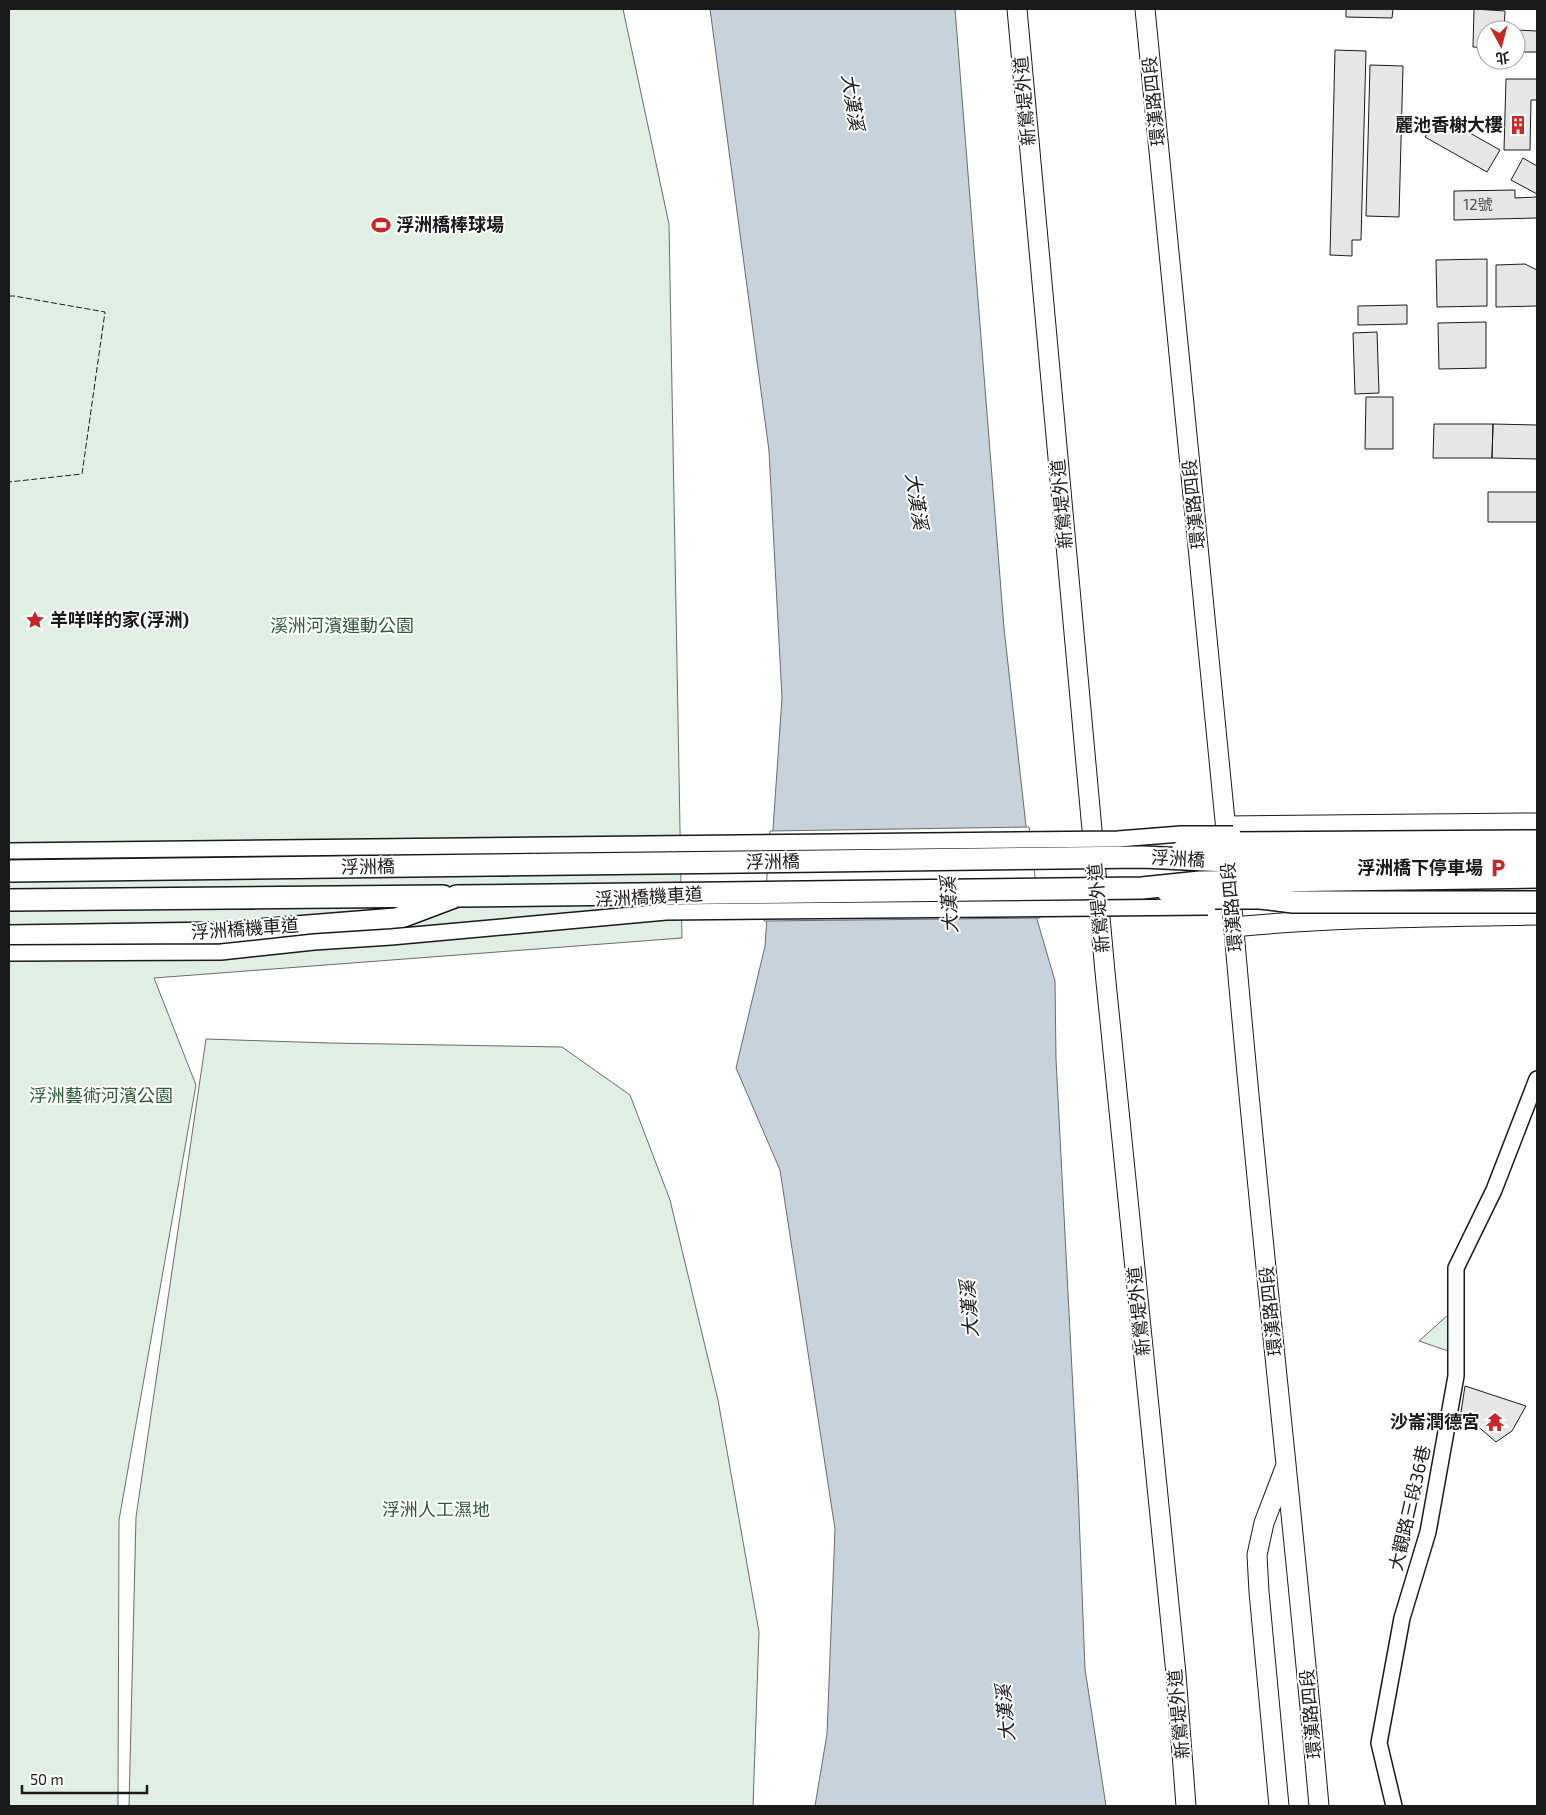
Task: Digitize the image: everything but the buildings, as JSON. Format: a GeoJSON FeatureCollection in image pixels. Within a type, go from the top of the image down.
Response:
{"type":"FeatureCollection","features":[{"type":"Feature","properties":{"kind":"main road"},"geometry":{"type":"LineString","coordinates":[[1143,857],[1226,843],[1537,841]]}},
{"type":"Feature","properties":{"kind":"main road","name":"浮洲橋"},"geometry":{"type":"LineString","coordinates":[[9,871],[1143,857],[1227,861],[1537,858]]}},
{"type":"Feature","properties":{"kind":"main road","name":"浮洲橋"},"geometry":{"type":"LineString","coordinates":[[9,900],[1142,888],[1200,882],[1537,877]]}},
{"type":"Feature","properties":{"kind":"main road"},"geometry":{"type":"LineString","coordinates":[[1142,888],[1200,898],[1260,898],[1293,902],[1537,902]]}},
{"type":"Feature","properties":{"kind":"main road","name":"浮洲橋"},"geometry":{"type":"LineString","coordinates":[[9,936],[221,933],[396,919],[457,896]]}},
{"type":"Feature","properties":{"kind":"street","name":"新鶯堤外道"},"geometry":{"type":"LineString","coordinates":[[1017,9],[1105,972],[1176,1674],[1186,1806]]}},
{"type":"Feature","properties":{"kind":"street","name":"環漢路四段"},"geometry":{"type":"LineString","coordinates":[[1145,9],[1226,826],[1241,1016],[1302,1612],[1318,1806]]}},
{"type":"Feature","properties":{"kind":"street"},"geometry":{"type":"LineString","coordinates":[[1226,826],[1537,823]]}},
{"type":"Feature","properties":{"kind":"street"},"geometry":{"type":"LineString","coordinates":[[1368,824],[1351,842],[1356,895],[1358,916],[1377,919]]}},
{"type":"Feature","properties":{"kind":"street"},"geometry":{"type":"LineString","coordinates":[[9,851],[1118,839],[1191,834],[1537,832]]}},
{"type":"Feature","properties":{"kind":"street","name":"浮洲橋機車道"},"geometry":{"type":"LineString","coordinates":[[9,953],[221,952],[314,942],[391,937],[666,912],[1261,906],[1293,902]]}},
{"type":"Feature","properties":{"kind":"street"},"geometry":{"type":"LineString","coordinates":[[1234,927],[1269,923],[1537,915]]}},
{"type":"Feature","properties":{"kind":"street"},"geometry":{"type":"LineString","coordinates":[[9,945],[220,943],[283,940],[314,942]]}},
{"type":"Feature","properties":{"kind":"street","name":"大觀路三段36巷"},"geometry":{"type":"LineString","coordinates":[[1394,1806],[1379,1743],[1402,1618],[1428,1532],[1456,1376],[1456,1268],[1494,1190],[1537,1080]]}},
{"type":"Feature","properties":{"kind":"street"},"geometry":{"type":"LineString","coordinates":[[1279,1806],[1257,1555],[1264,1523],[1287,1464]]}},
{"type":"Feature","properties":{"kind":"green space","name":"溪洲河濱運動公園"},"geometry":{"type":"Polygon","coordinates":[[[9,9],[623,9],[669,224],[682,938],[154,978],[196,1085],[119,1520],[118,1806],[9,1806],[9,9]]]}},
{"type":"Feature","properties":{"kind":"green space","name":"浮洲人工濕地"},"geometry":{"type":"Polygon","coordinates":[[[206,1039],[562,1047],[630,1095],[670,1200],[718,1400],[759,1632],[753,1806],[129,1806],[136,1517],[206,1039]]]}},
{"type":"Feature","properties":{"kind":"green space"},"geometry":{"type":"Polygon","coordinates":[[[1449,1314],[1451,1352],[1419,1341],[1449,1314]]]}},
{"type":"Feature","properties":{"kind":"water","name":"大漢溪"},"geometry":{"type":"Polygon","coordinates":[[[710,9],[955,9],[1004,628],[1036,916],[1055,981],[1056,1059],[1078,1487],[1085,1669],[1106,1806],[815,1806],[827,1734],[835,1529],[780,1170],[736,1068],[765,946],[782,698],[769,451],[710,9]]]}},
{"type":"Feature","properties":{"kind":"pier"},"geometry":{"type":"Polygon","coordinates":[[[1029,827],[1040,918],[764,921],[770,831],[1029,827]]]}},
{"type":"Feature","properties":{"kind":"fence"},"geometry":{"type":"LineString","coordinates":[[9,296],[105,312],[82,474],[9,482]]}},
{"type":"Feature","properties":{"kind":"place","name":"麗池香榭大樓"},"geometry":{"type":"Point","coordinates":[1518,125]}},
{"type":"Feature","properties":{"kind":"place","name":"浮洲橋棒球場"},"geometry":{"type":"Point","coordinates":[381,225]}},
{"type":"Feature","properties":{"kind":"place","name":"羊咩咩的家(浮洲)"},"geometry":{"type":"Point","coordinates":[35,620]}},
{"type":"Feature","properties":{"kind":"place","name":"浮洲橋下停車場"},"geometry":{"type":"Point","coordinates":[1498,868]}},
{"type":"Feature","properties":{"kind":"place","name":"沙崙潤德宮"},"geometry":{"type":"Point","coordinates":[1495,1422]}},
{"type":"Feature","properties":{"kind":"park label","name":"浮洲藝術河濱公園"},"geometry":{"type":"Point","coordinates":[101,1096]}}]}
